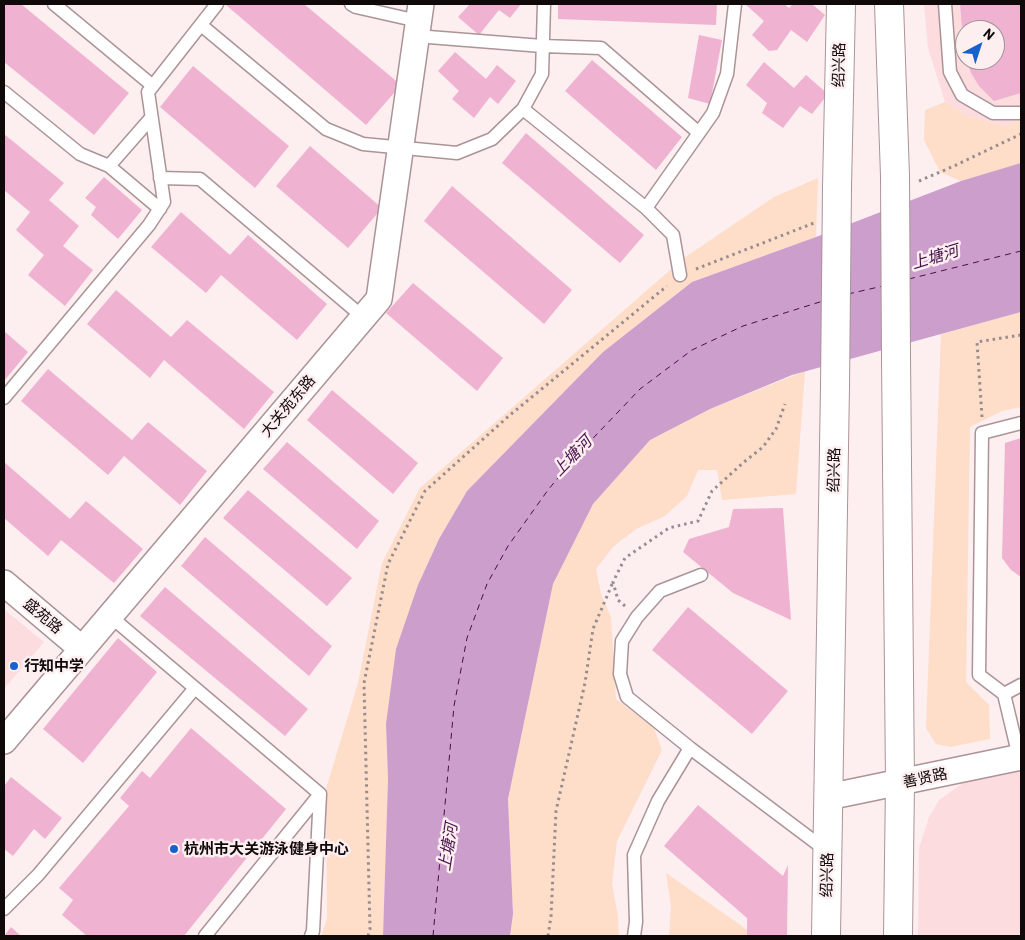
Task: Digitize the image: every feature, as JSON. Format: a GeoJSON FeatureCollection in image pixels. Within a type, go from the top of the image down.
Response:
{"type":"FeatureCollection","features":[{"type":"Feature","properties":{"kind":"main road","name":"绍兴路"},"geometry":{"type":"LineString","coordinates":[[826,936],[835,386],[836,187],[841,4]]}},
{"type":"Feature","properties":{"kind":"main road"},"geometry":{"type":"LineString","coordinates":[[889,4],[895,176],[900,783],[898,936]]}},
{"type":"Feature","properties":{"kind":"street","name":"大关苑东路"},"geometry":{"type":"LineString","coordinates":[[4,741],[379,299],[418,20]]}},
{"type":"Feature","properties":{"kind":"street","name":"盛苑路"},"geometry":{"type":"LineString","coordinates":[[4,583],[82,648]]}},
{"type":"Feature","properties":{"kind":"street","name":"善贤路"},"geometry":{"type":"LineString","coordinates":[[828,797],[1020,757]]}},
{"type":"Feature","properties":{"kind":"lane"},"geometry":{"type":"LineString","coordinates":[[54,4],[153,86]]}},
{"type":"Feature","properties":{"kind":"lane"},"geometry":{"type":"LineString","coordinates":[[4,398],[149,225],[164,202],[148,92],[217,4]]}},
{"type":"Feature","properties":{"kind":"lane"},"geometry":{"type":"LineString","coordinates":[[351,4],[356,7],[542,46],[601,48],[699,133]]}},
{"type":"Feature","properties":{"kind":"lane"},"geometry":{"type":"LineString","coordinates":[[201,25],[326,129],[363,144],[457,153],[492,139],[523,109],[542,74],[544,4]]}},
{"type":"Feature","properties":{"kind":"lane"},"geometry":{"type":"LineString","coordinates":[[646,208],[713,113],[727,74],[735,4]]}},
{"type":"Feature","properties":{"kind":"lane"},"geometry":{"type":"LineString","coordinates":[[945,4],[950,72],[962,95],[993,113],[1021,113]]}},
{"type":"Feature","properties":{"kind":"lane"},"geometry":{"type":"LineString","coordinates":[[4,92],[80,154],[109,166],[160,209]]}},
{"type":"Feature","properties":{"kind":"lane"},"geometry":{"type":"LineString","coordinates":[[523,109],[646,208],[673,235],[680,275]]}},
{"type":"Feature","properties":{"kind":"lane"},"geometry":{"type":"LineString","coordinates":[[109,166],[152,118]]}},
{"type":"Feature","properties":{"kind":"lane"},"geometry":{"type":"LineString","coordinates":[[160,178],[200,179],[363,317]]}},
{"type":"Feature","properties":{"kind":"lane"},"geometry":{"type":"LineString","coordinates":[[1020,757],[1004,694],[979,675],[982,433],[1021,423]]}},
{"type":"Feature","properties":{"kind":"lane"},"geometry":{"type":"LineString","coordinates":[[701,575],[660,591],[637,617],[622,641],[620,674],[627,697],[690,748],[827,851]]}},
{"type":"Feature","properties":{"kind":"lane"},"geometry":{"type":"LineString","coordinates":[[110,616],[320,794]]}},
{"type":"Feature","properties":{"kind":"lane"},"geometry":{"type":"LineString","coordinates":[[1004,694],[1021,686]]}},
{"type":"Feature","properties":{"kind":"lane"},"geometry":{"type":"LineString","coordinates":[[4,909],[38,875],[195,688]]}},
{"type":"Feature","properties":{"kind":"lane"},"geometry":{"type":"LineString","coordinates":[[634,936],[636,922],[634,854],[658,800],[690,748]]}},
{"type":"Feature","properties":{"kind":"lane"},"geometry":{"type":"LineString","coordinates":[[205,936],[320,794]]}},
{"type":"Feature","properties":{"kind":"lane"},"geometry":{"type":"LineString","coordinates":[[312,936],[320,794]]}},
{"type":"Feature","properties":{"kind":"path"},"geometry":{"type":"LineString","coordinates":[[368,936],[370,929],[364,683],[388,564],[425,491],[510,415],[680,275]]}},
{"type":"Feature","properties":{"kind":"path"},"geometry":{"type":"LineString","coordinates":[[982,433],[977,342],[1021,335]]}},
{"type":"Feature","properties":{"kind":"path"},"geometry":{"type":"LineString","coordinates":[[548,936],[551,916],[556,811],[585,683],[593,629],[613,582],[625,558],[645,542],[669,528],[698,521],[712,491],[763,447],[776,429],[785,404]]}},
{"type":"Feature","properties":{"kind":"path"},"geometry":{"type":"LineString","coordinates":[[613,582],[618,600],[637,617]]}},
{"type":"Feature","properties":{"kind":"shaded area"},"geometry":{"type":"Polygon","coordinates":[[[924,4],[1021,4],[1021,121],[1004,126],[969,117],[945,102],[928,48],[924,4]]]}},
{"type":"Feature","properties":{"kind":"shaded area"},"geometry":{"type":"Polygon","coordinates":[[[945,102],[969,117],[1004,126],[1021,121],[1021,164],[961,181],[940,172],[924,140],[925,110],[945,102]]]}},
{"type":"Feature","properties":{"kind":"shaded area"},"geometry":{"type":"Polygon","coordinates":[[[818,178],[816,237],[692,282],[603,352],[467,491],[439,539],[418,585],[386,724],[388,779],[383,936],[321,936],[327,919],[326,789],[358,683],[382,563],[420,488],[684,258],[774,197],[818,178]]]}},
{"type":"Feature","properties":{"kind":"shaded area"},"geometry":{"type":"Polygon","coordinates":[[[1021,312],[1021,407],[1002,411],[970,427],[966,682],[989,705],[990,739],[950,747],[936,744],[926,728],[941,334],[1021,312]]]}},
{"type":"Feature","properties":{"kind":"shaded area"},"geometry":{"type":"Polygon","coordinates":[[[805,371],[796,494],[722,500],[717,470],[698,470],[687,496],[665,516],[636,529],[613,547],[596,569],[601,594],[611,617],[616,699],[654,728],[662,750],[617,841],[612,884],[618,916],[619,936],[510,936],[513,914],[508,799],[553,584],[592,504],[650,440],[710,409],[805,371]]]}},
{"type":"Feature","properties":{"kind":"shaded area","name":"行知中学"},"geometry":{"type":"Polygon","coordinates":[[[4,609],[44,642],[4,689],[4,609]]]}},
{"type":"Feature","properties":{"kind":"shaded area"},"geometry":{"type":"Polygon","coordinates":[[[1021,769],[1021,936],[918,936],[919,848],[929,817],[939,800],[966,781],[1021,769]]]}},
{"type":"Feature","properties":{"kind":"shaded area"},"geometry":{"type":"Polygon","coordinates":[[[666,873],[755,936],[669,936],[671,906],[666,873]]]}},
{"type":"Feature","properties":{"kind":"water","name":"上塘河"},"geometry":{"type":"Polygon","coordinates":[[[1021,163],[1021,312],[792,375],[710,409],[650,440],[593,504],[553,584],[508,799],[513,914],[510,936],[383,936],[388,779],[386,724],[396,649],[418,585],[439,539],[467,491],[603,352],[692,282],[961,181],[1021,163]]]}},
{"type":"Feature","properties":{"kind":"building"},"geometry":{"type":"Polygon","coordinates":[[[4,4],[21,4],[129,93],[94,135],[4,62],[4,4]]]}},
{"type":"Feature","properties":{"kind":"building"},"geometry":{"type":"Polygon","coordinates":[[[304,4],[401,85],[366,125],[226,5],[304,4]]]}},
{"type":"Feature","properties":{"kind":"building"},"geometry":{"type":"Polygon","coordinates":[[[468,4],[521,4],[510,18],[499,10],[479,35],[458,17],[468,4]]]}},
{"type":"Feature","properties":{"kind":"building"},"geometry":{"type":"Polygon","coordinates":[[[558,4],[717,4],[716,25],[558,19],[558,4]]]}},
{"type":"Feature","properties":{"kind":"building"},"geometry":{"type":"Polygon","coordinates":[[[745,4],[784,4],[789,8],[793,4],[812,4],[825,15],[807,42],[791,30],[777,50],[769,51],[752,35],[764,21],[745,4]]]}},
{"type":"Feature","properties":{"kind":"building"},"geometry":{"type":"Polygon","coordinates":[[[960,4],[1021,4],[1021,93],[994,101],[979,86],[970,70],[1005,70],[1005,20],[961,20],[960,4]]]}},
{"type":"Feature","properties":{"kind":"building"},"geometry":{"type":"Polygon","coordinates":[[[699,35],[722,40],[710,104],[688,98],[699,35]]]}},
{"type":"Feature","properties":{"kind":"building"},"geometry":{"type":"Polygon","coordinates":[[[455,52],[486,79],[497,65],[516,81],[498,104],[490,97],[474,118],[452,99],[459,91],[438,71],[455,52]]]}},
{"type":"Feature","properties":{"kind":"building"},"geometry":{"type":"Polygon","coordinates":[[[592,60],[682,137],[656,170],[565,91],[592,60]]]}},
{"type":"Feature","properties":{"kind":"building"},"geometry":{"type":"Polygon","coordinates":[[[764,62],[794,88],[806,75],[828,94],[812,114],[800,106],[783,128],[762,113],[767,103],[746,85],[764,62]]]}},
{"type":"Feature","properties":{"kind":"building"},"geometry":{"type":"Polygon","coordinates":[[[193,66],[289,146],[255,188],[160,107],[193,66]]]}},
{"type":"Feature","properties":{"kind":"building"},"geometry":{"type":"Polygon","coordinates":[[[526,133],[644,235],[620,263],[502,163],[526,133]]]}},
{"type":"Feature","properties":{"kind":"building"},"geometry":{"type":"Polygon","coordinates":[[[4,134],[64,183],[49,200],[79,226],[63,246],[93,270],[65,306],[28,275],[44,255],[16,230],[30,212],[4,190],[4,134]]]}},
{"type":"Feature","properties":{"kind":"building"},"geometry":{"type":"Polygon","coordinates":[[[310,146],[382,208],[348,248],[276,186],[310,146]]]}},
{"type":"Feature","properties":{"kind":"building"},"geometry":{"type":"Polygon","coordinates":[[[104,177],[142,210],[118,239],[91,215],[96,207],[85,198],[104,177]]]}},
{"type":"Feature","properties":{"kind":"building"},"geometry":{"type":"Polygon","coordinates":[[[452,186],[572,290],[544,324],[424,221],[452,186]]]}},
{"type":"Feature","properties":{"kind":"building"},"geometry":{"type":"Polygon","coordinates":[[[181,212],[230,255],[248,235],[327,304],[297,340],[221,275],[206,293],[151,247],[181,212]]]}},
{"type":"Feature","properties":{"kind":"building"},"geometry":{"type":"Polygon","coordinates":[[[413,283],[503,358],[477,391],[386,313],[413,283]]]}},
{"type":"Feature","properties":{"kind":"building"},"geometry":{"type":"Polygon","coordinates":[[[116,290],[171,337],[187,320],[274,392],[244,429],[164,360],[150,378],[87,324],[116,290]]]}},
{"type":"Feature","properties":{"kind":"building"},"geometry":{"type":"Polygon","coordinates":[[[4,331],[28,352],[4,381],[4,331]]]}},
{"type":"Feature","properties":{"kind":"building"},"geometry":{"type":"Polygon","coordinates":[[[48,369],[132,440],[148,422],[207,471],[180,505],[124,456],[108,475],[21,401],[48,369]]]}},
{"type":"Feature","properties":{"kind":"building"},"geometry":{"type":"Polygon","coordinates":[[[332,390],[418,463],[393,494],[307,420],[332,390]]]}},
{"type":"Feature","properties":{"kind":"building"},"geometry":{"type":"Polygon","coordinates":[[[1021,438],[1021,577],[1011,570],[1002,558],[1005,443],[1021,438]]]}},
{"type":"Feature","properties":{"kind":"building"},"geometry":{"type":"Polygon","coordinates":[[[287,442],[379,521],[357,549],[263,469],[287,442]]]}},
{"type":"Feature","properties":{"kind":"building"},"geometry":{"type":"Polygon","coordinates":[[[4,462],[70,519],[86,501],[143,549],[114,583],[61,540],[48,556],[4,518],[4,462]]]}},
{"type":"Feature","properties":{"kind":"building"},"geometry":{"type":"Polygon","coordinates":[[[248,490],[352,578],[327,606],[223,518],[248,490]]]}},
{"type":"Feature","properties":{"kind":"building"},"geometry":{"type":"Polygon","coordinates":[[[783,508],[791,620],[733,593],[683,552],[689,539],[729,527],[733,509],[783,508]]]}},
{"type":"Feature","properties":{"kind":"building"},"geometry":{"type":"Polygon","coordinates":[[[205,537],[332,646],[309,676],[181,566],[205,537]]]}},
{"type":"Feature","properties":{"kind":"building"},"geometry":{"type":"Polygon","coordinates":[[[165,587],[308,709],[285,736],[140,616],[165,587]]]}},
{"type":"Feature","properties":{"kind":"building"},"geometry":{"type":"Polygon","coordinates":[[[688,607],[788,691],[752,734],[652,650],[688,607]]]}},
{"type":"Feature","properties":{"kind":"building"},"geometry":{"type":"Polygon","coordinates":[[[118,638],[157,672],[83,763],[43,729],[118,638]]]}},
{"type":"Feature","properties":{"kind":"building","name":"杭州市大关游泳健身中心"},"geometry":{"type":"Polygon","coordinates":[[[191,728],[286,809],[184,936],[87,936],[62,915],[73,900],[59,888],[129,806],[120,798],[142,771],[150,778],[191,728]]]}},
{"type":"Feature","properties":{"kind":"building"},"geometry":{"type":"Polygon","coordinates":[[[11,777],[62,818],[45,839],[34,829],[13,856],[4,849],[4,786],[11,777]]]}},
{"type":"Feature","properties":{"kind":"building"},"geometry":{"type":"Polygon","coordinates":[[[698,805],[783,876],[788,865],[787,936],[747,936],[747,918],[664,846],[698,805]]]}},
{"type":"Feature","properties":{"kind":"building"},"geometry":{"type":"Polygon","coordinates":[[[11,927],[21,936],[4,936],[11,927]]]}},
{"type":"Feature","properties":{"kind":"ferry route"},"geometry":{"type":"LineString","coordinates":[[909,279],[1021,251]]}},
{"type":"Feature","properties":{"kind":"ferry route"},"geometry":{"type":"LineString","coordinates":[[848,294],[883,286]]}},
{"type":"Feature","properties":{"kind":"ferry route"},"geometry":{"type":"LineString","coordinates":[[433,936],[454,706],[467,638],[487,584],[508,546],[548,490],[578,454],[640,389],[692,350],[743,326],[823,301]]}},
{"type":"Feature","properties":{"kind":"place","name":"行知中学"},"geometry":{"type":"Point","coordinates":[14,666]}},
{"type":"Feature","properties":{"kind":"place","name":"杭州市大关游泳健身中心"},"geometry":{"type":"Point","coordinates":[174,849]}}]}
